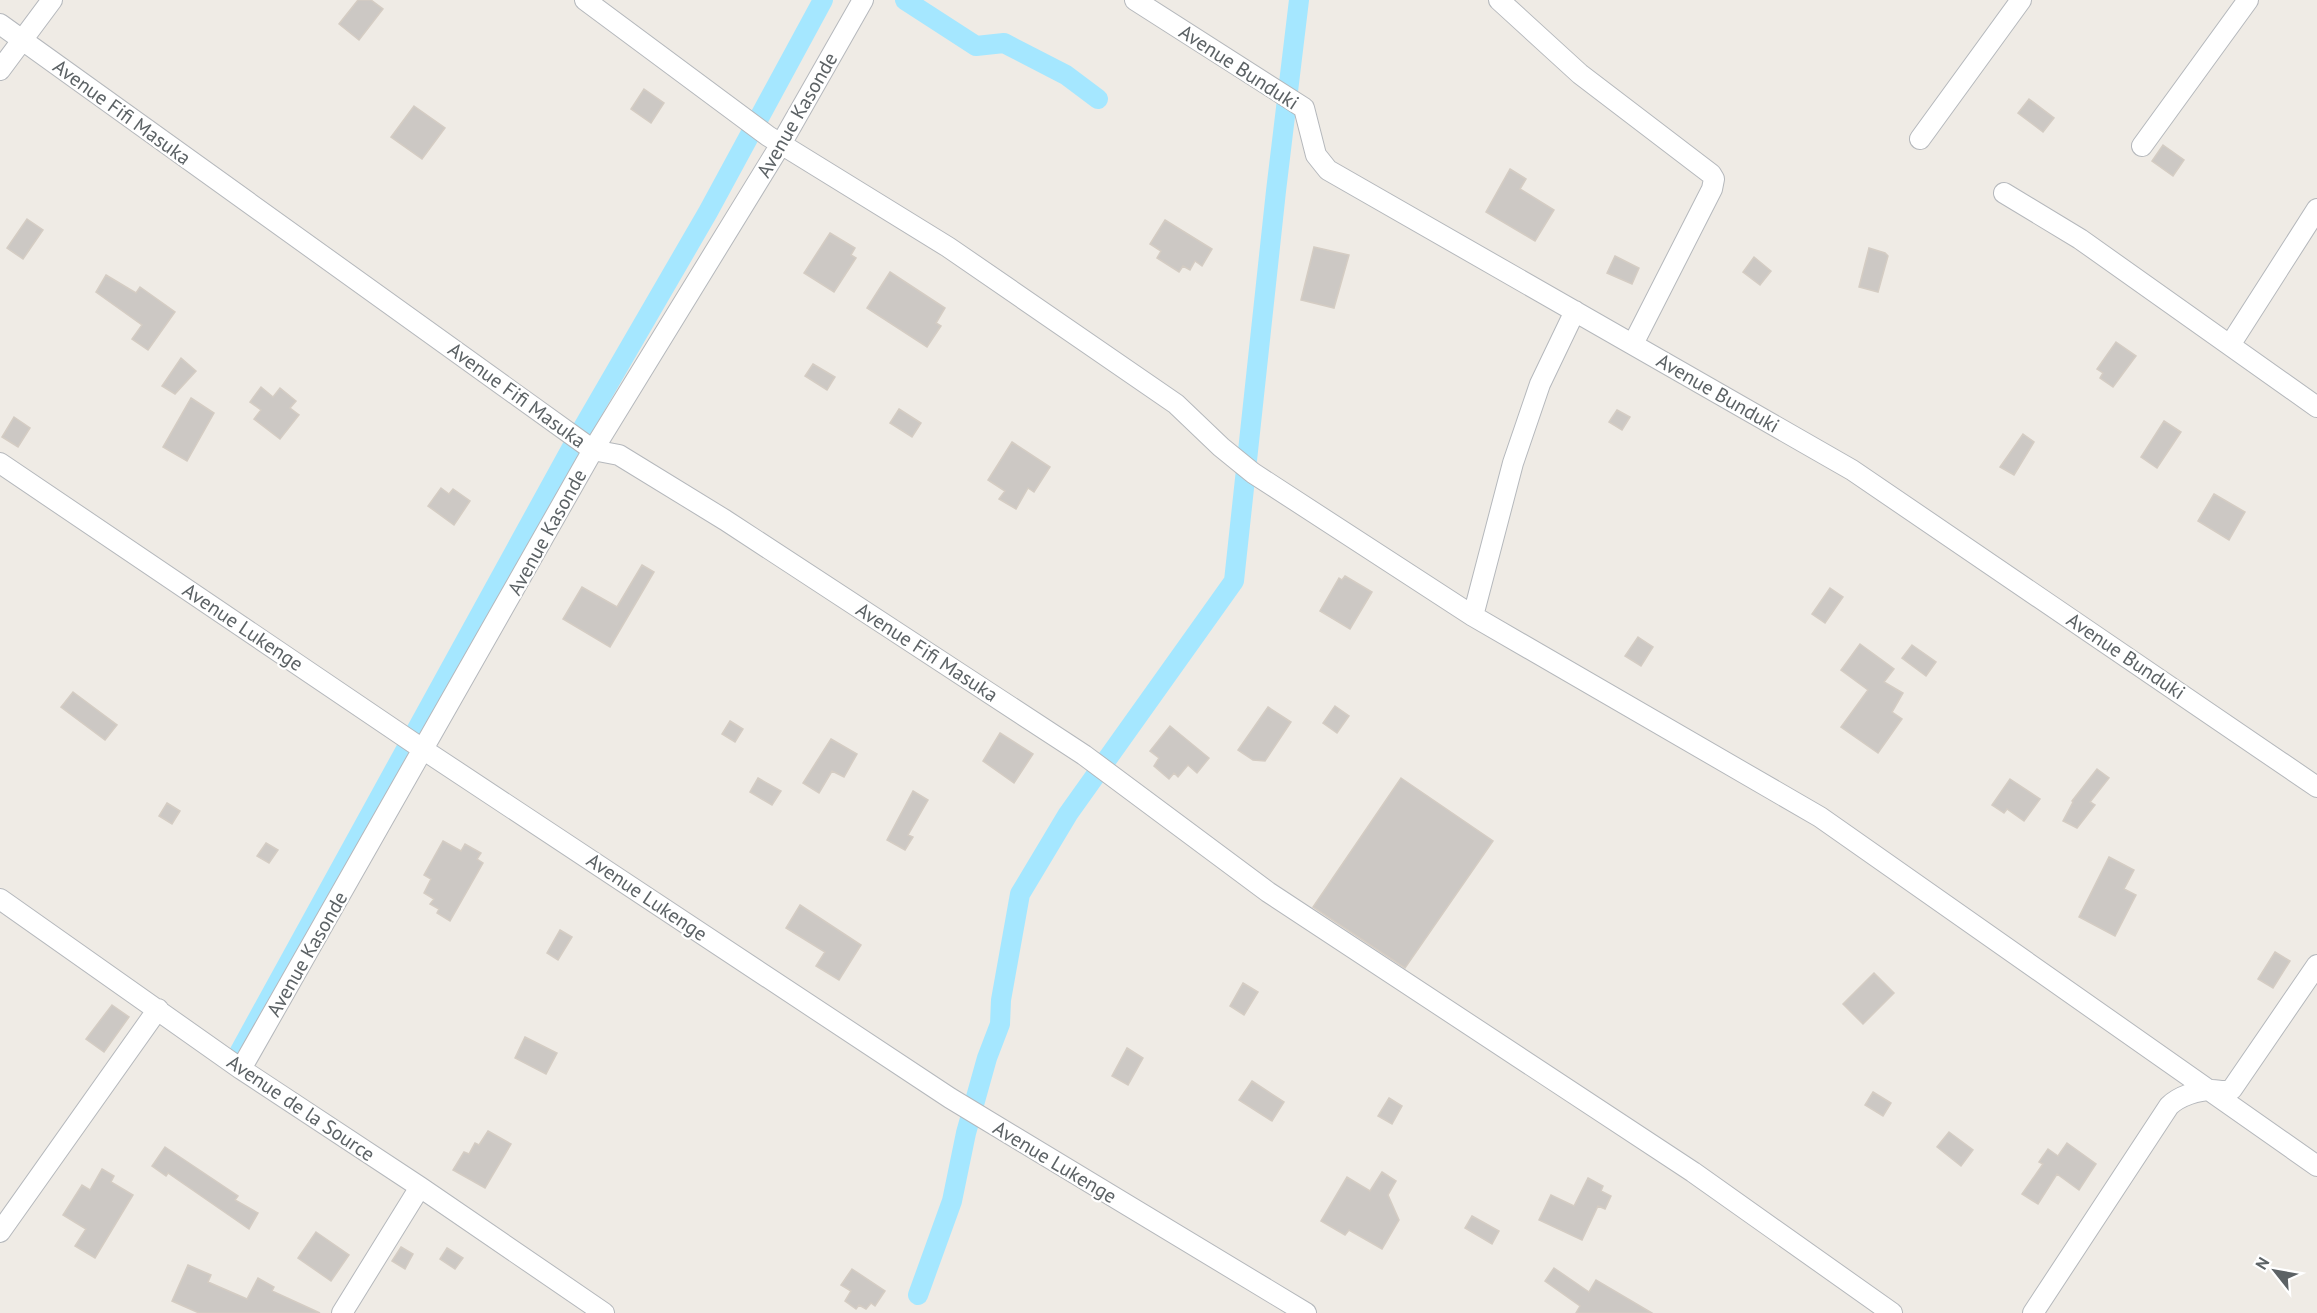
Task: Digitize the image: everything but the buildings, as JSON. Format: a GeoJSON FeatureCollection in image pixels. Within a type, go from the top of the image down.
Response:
{"type":"FeatureCollection","features":[{"type":"Feature","properties":{"kind":"street"},"geometry":{"type":"LineString","coordinates":[[0,70],[52,0]]}},
{"type":"Feature","properties":{"kind":"street"},"geometry":{"type":"LineString","coordinates":[[585,0],[747,122],[948,247],[1176,404],[1221,447],[1253,473],[1473,616],[1820,817],[2317,1166]]}},
{"type":"Feature","properties":{"kind":"street","name":"Avenue Kasonde"},"geometry":{"type":"LineString","coordinates":[[241,1069],[593,450],[775,140],[863,0]]}},
{"type":"Feature","properties":{"kind":"street","name":"Avenue Bunduki"},"geometry":{"type":"LineString","coordinates":[[1135,0],[1304,108],[1316,155],[1328,170],[1852,470],[2317,787]]}},
{"type":"Feature","properties":{"kind":"street"},"geometry":{"type":"LineString","coordinates":[[1499,0],[1580,75],[1711,174],[1714,179],[1712,189],[1633,344]]}},
{"type":"Feature","properties":{"kind":"street"},"geometry":{"type":"LineString","coordinates":[[1920,139],[2021,0]]}},
{"type":"Feature","properties":{"kind":"street"},"geometry":{"type":"LineString","coordinates":[[2142,146],[2248,0]]}},
{"type":"Feature","properties":{"kind":"street","name":"Avenue Fifi Masuka"},"geometry":{"type":"LineString","coordinates":[[0,24],[593,450],[619,454],[716,514],[1083,755],[1268,891],[1693,1172],[1892,1313]]}},
{"type":"Feature","properties":{"kind":"street"},"geometry":{"type":"LineString","coordinates":[[2004,193],[2080,239],[2317,407]]}},
{"type":"Feature","properties":{"kind":"street"},"geometry":{"type":"LineString","coordinates":[[2230,345],[2317,209]]}},
{"type":"Feature","properties":{"kind":"street"},"geometry":{"type":"LineString","coordinates":[[1473,616],[1513,463],[1540,384],[1575,311]]}},
{"type":"Feature","properties":{"kind":"street","name":"Avenue Lukenge"},"geometry":{"type":"LineString","coordinates":[[0,463],[424,750],[950,1098],[1306,1313]]}},
{"type":"Feature","properties":{"kind":"street","name":"Avenue de la Source"},"geometry":{"type":"LineString","coordinates":[[0,899],[241,1069],[420,1187],[604,1313]]}},
{"type":"Feature","properties":{"kind":"street"},"geometry":{"type":"LineString","coordinates":[[2033,1313],[2169,1106],[2178,1098],[2211,1090],[2227,1092],[2232,1089],[2317,965]]}},
{"type":"Feature","properties":{"kind":"street"},"geometry":{"type":"LineString","coordinates":[[0,1232],[158,1009]]}},
{"type":"Feature","properties":{"kind":"street"},"geometry":{"type":"LineString","coordinates":[[342,1313],[420,1187]]}},
{"type":"Feature","properties":{"kind":"waterway"},"geometry":{"type":"LineString","coordinates":[[239,1053],[577,438],[708,212],[823,0]]}},
{"type":"Feature","properties":{"kind":"waterway"},"geometry":{"type":"LineString","coordinates":[[905,0],[976,46],[1004,43],[1066,75],[1098,99]]}},
{"type":"Feature","properties":{"kind":"waterway"},"geometry":{"type":"LineString","coordinates":[[918,1295],[952,1201],[966,1133],[987,1058],[1000,1024],[1001,1000],[1020,894],[1068,814],[1234,581],[1299,0]]}}]}
